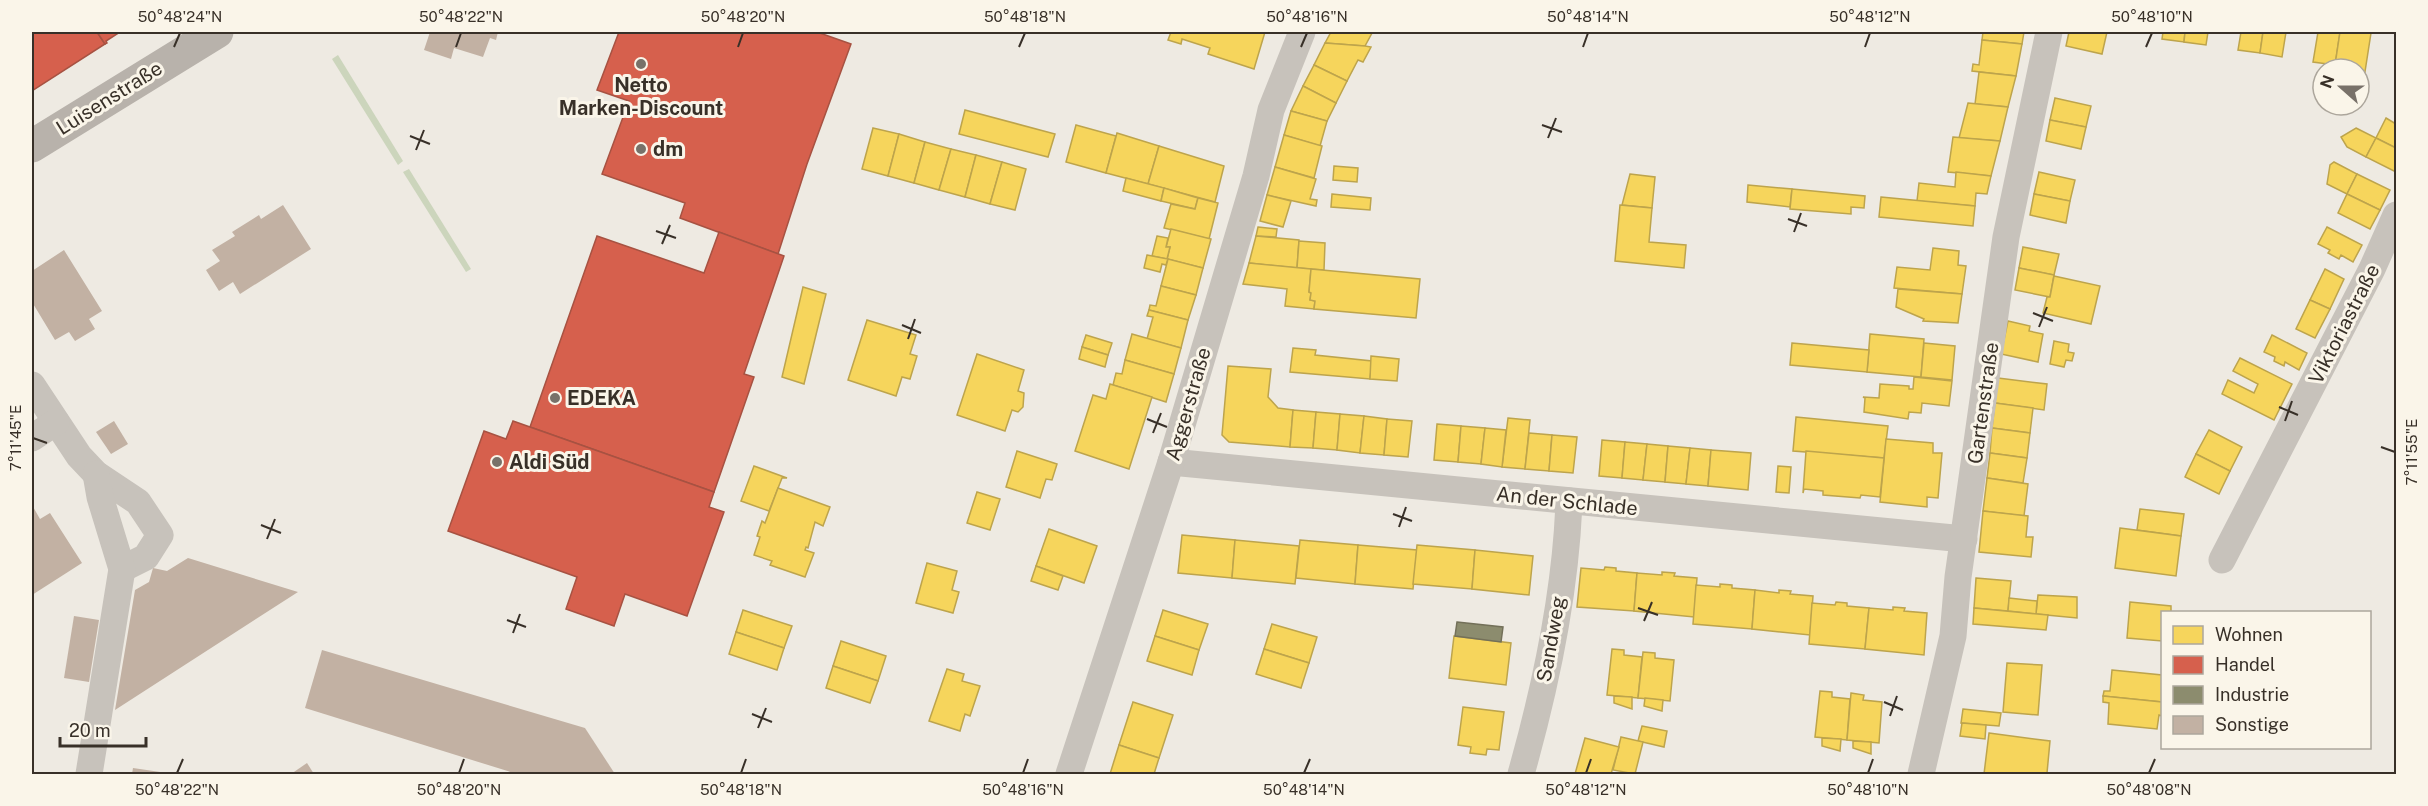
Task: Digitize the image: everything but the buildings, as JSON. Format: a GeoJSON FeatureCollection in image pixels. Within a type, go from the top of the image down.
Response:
{"type":"FeatureCollection","features":[{"type":"Feature","properties":{"kind":"main road","name":"Luisenstraße"},"geometry":{"type":"LineString","coordinates":[[32,146],[216,32]]}},
{"type":"Feature","properties":{"kind":"street","name":"Aggerstraße"},"geometry":{"type":"LineString","coordinates":[[1069,774],[1171,462],[1256,176],[1271,110],[1302,32]]}},
{"type":"Feature","properties":{"kind":"street","name":"Gartenstraße"},"geometry":{"type":"LineString","coordinates":[[1921,774],[1953,636],[1964,539],[2006,237],[2049,32]]}},
{"type":"Feature","properties":{"kind":"street","name":"Viktoriastraße"},"geometry":{"type":"LineString","coordinates":[[2222,560],[2372,269],[2397,215]]}},
{"type":"Feature","properties":{"kind":"street"},"geometry":{"type":"LineString","coordinates":[[32,385],[79,456],[96,474],[138,502],[160,535],[146,557],[122,569]]}},
{"type":"Feature","properties":{"kind":"street"},"geometry":{"type":"LineString","coordinates":[[32,438],[56,422]]}},
{"type":"Feature","properties":{"kind":"street","name":"An der Schlade"},"geometry":{"type":"LineString","coordinates":[[1171,462],[1964,539]]}},
{"type":"Feature","properties":{"kind":"street"},"geometry":{"type":"LineString","coordinates":[[89,774],[122,569],[100,497],[96,474]]}},
{"type":"Feature","properties":{"kind":"street","name":"Sandweg"},"geometry":{"type":"LineString","coordinates":[[1521,774],[1552,638],[1568,537],[1569,501]]}},
{"type":"Feature","properties":{"kind":"green space"},"geometry":{"type":"Polygon","coordinates":[[[338,55],[403,161],[398,165],[332,59],[338,55]]]}},
{"type":"Feature","properties":{"kind":"green space"},"geometry":{"type":"Polygon","coordinates":[[[409,169],[471,269],[466,272],[403,172],[409,169]]]}},
{"type":"Feature","properties":{"kind":"place","name":"Netto Marken-Discount"},"geometry":{"type":"Point","coordinates":[641,64]}},
{"type":"Feature","properties":{"kind":"place","name":"dm"},"geometry":{"type":"Point","coordinates":[641,149]}},
{"type":"Feature","properties":{"kind":"place","name":"EDEKA"},"geometry":{"type":"Point","coordinates":[555,398]}},
{"type":"Feature","properties":{"kind":"place","name":"Aldi Süd"},"geometry":{"type":"Point","coordinates":[497,462]}}]}
